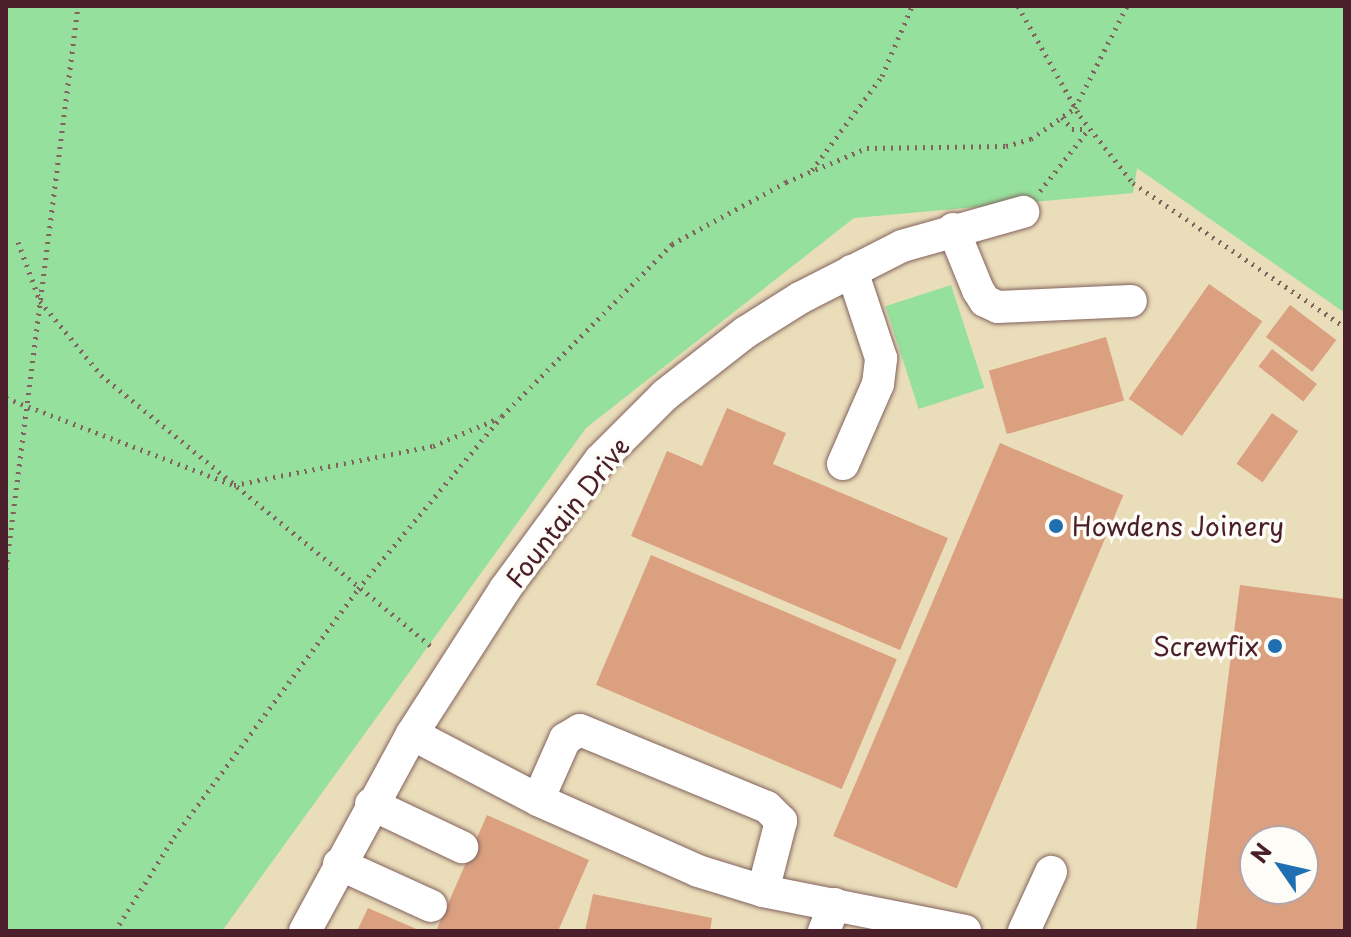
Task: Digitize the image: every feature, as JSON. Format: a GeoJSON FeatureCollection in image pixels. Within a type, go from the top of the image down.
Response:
{"type":"FeatureCollection","features":[{"type":"Feature","properties":{"kind":"lane","name":"Fountain Drive"},"geometry":{"type":"LineString","coordinates":[[310,922],[371,804],[457,663],[591,472],[665,395],[746,332],[852,271],[953,229],[1023,212]]}},
{"type":"Feature","properties":{"kind":"lane"},"geometry":{"type":"LineString","coordinates":[[953,229],[978,290],[985,301],[998,307],[1131,301]]}},
{"type":"Feature","properties":{"kind":"lane"},"geometry":{"type":"LineString","coordinates":[[843,464],[878,384],[881,358],[852,271]]}},
{"type":"Feature","properties":{"kind":"lane"},"geometry":{"type":"LineString","coordinates":[[538,800],[565,739],[580,730],[767,807],[781,821],[763,891]]}},
{"type":"Feature","properties":{"kind":"lane"},"geometry":{"type":"LineString","coordinates":[[412,734],[538,800],[698,871],[763,891],[798,897],[830,918],[965,931]]}},
{"type":"Feature","properties":{"kind":"lane"},"geometry":{"type":"LineString","coordinates":[[371,804],[462,847]]}},
{"type":"Feature","properties":{"kind":"lane"},"geometry":{"type":"LineString","coordinates":[[339,864],[431,906]]}},
{"type":"Feature","properties":{"kind":"lane"},"geometry":{"type":"LineString","coordinates":[[1024,931],[1051,872]]}},
{"type":"Feature","properties":{"kind":"path"},"geometry":{"type":"LineString","coordinates":[[6,569],[78,6]]}},
{"type":"Feature","properties":{"kind":"path"},"geometry":{"type":"LineString","coordinates":[[812,171],[882,76],[912,6]]}},
{"type":"Feature","properties":{"kind":"path"},"geometry":{"type":"LineString","coordinates":[[1018,6],[1075,108],[1133,183],[1345,327]]}},
{"type":"Feature","properties":{"kind":"path"},"geometry":{"type":"LineString","coordinates":[[115,931],[174,837],[358,589],[502,416],[672,244],[812,171],[867,148],[1006,146],[1031,139],[1075,108],[1127,6]]}},
{"type":"Feature","properties":{"kind":"path"},"geometry":{"type":"LineString","coordinates":[[1062,117],[1072,129],[1089,129]]}},
{"type":"Feature","properties":{"kind":"path"},"geometry":{"type":"LineString","coordinates":[[1023,212],[1089,129]]}},
{"type":"Feature","properties":{"kind":"path"},"geometry":{"type":"LineString","coordinates":[[18,242],[40,301],[101,375],[358,589],[457,663]]}},
{"type":"Feature","properties":{"kind":"path"},"geometry":{"type":"LineString","coordinates":[[6,398],[234,485],[433,446],[502,416]]}},
{"type":"Feature","properties":{"kind":"green space"},"geometry":{"type":"Polygon","coordinates":[[[6,6],[1345,6],[1345,313],[1137,168],[1133,193],[854,218],[586,428],[222,931],[6,931],[6,6]]]}},
{"type":"Feature","properties":{"kind":"green space"},"geometry":{"type":"Polygon","coordinates":[[[951,285],[984,388],[919,409],[885,306],[951,285]]]}},
{"type":"Feature","properties":{"kind":"building"},"geometry":{"type":"Polygon","coordinates":[[[1209,284],[1262,321],[1182,436],[1129,399],[1209,284]]]}},
{"type":"Feature","properties":{"kind":"building"},"geometry":{"type":"Polygon","coordinates":[[[1290,305],[1336,340],[1312,372],[1266,337],[1290,305]]]}},
{"type":"Feature","properties":{"kind":"building"},"geometry":{"type":"Polygon","coordinates":[[[1106,337],[1124,400],[1007,434],[989,371],[1106,337]]]}},
{"type":"Feature","properties":{"kind":"building"},"geometry":{"type":"Polygon","coordinates":[[[1272,349],[1317,384],[1303,401],[1258,366],[1272,349]]]}},
{"type":"Feature","properties":{"kind":"building"},"geometry":{"type":"Polygon","coordinates":[[[727,408],[786,433],[773,464],[948,538],[900,650],[631,536],[667,451],[702,466],[727,408]]]}},
{"type":"Feature","properties":{"kind":"building"},"geometry":{"type":"Polygon","coordinates":[[[1272,413],[1298,431],[1263,482],[1236,464],[1272,413]]]}},
{"type":"Feature","properties":{"kind":"building"},"geometry":{"type":"Polygon","coordinates":[[[1000,443],[1123,495],[957,888],[833,836],[1000,443]]]}},
{"type":"Feature","properties":{"kind":"building"},"geometry":{"type":"Polygon","coordinates":[[[651,555],[897,659],[842,789],[596,685],[651,555]]]}},
{"type":"Feature","properties":{"kind":"building"},"geometry":{"type":"Polygon","coordinates":[[[1240,585],[1345,599],[1345,931],[1196,931],[1240,585]]]}},
{"type":"Feature","properties":{"kind":"building"},"geometry":{"type":"Polygon","coordinates":[[[487,815],[589,860],[558,931],[436,931],[487,815]]]}},
{"type":"Feature","properties":{"kind":"building"},"geometry":{"type":"Polygon","coordinates":[[[593,894],[712,918],[710,931],[585,931],[593,894]]]}},
{"type":"Feature","properties":{"kind":"building"},"geometry":{"type":"Polygon","coordinates":[[[368,908],[421,931],[357,931],[368,908]]]}},
{"type":"Feature","properties":{"kind":"place","name":"Howdens Joinery"},"geometry":{"type":"Point","coordinates":[1056,526]}},
{"type":"Feature","properties":{"kind":"place","name":"Screwfix"},"geometry":{"type":"Point","coordinates":[1275,646]}}]}
